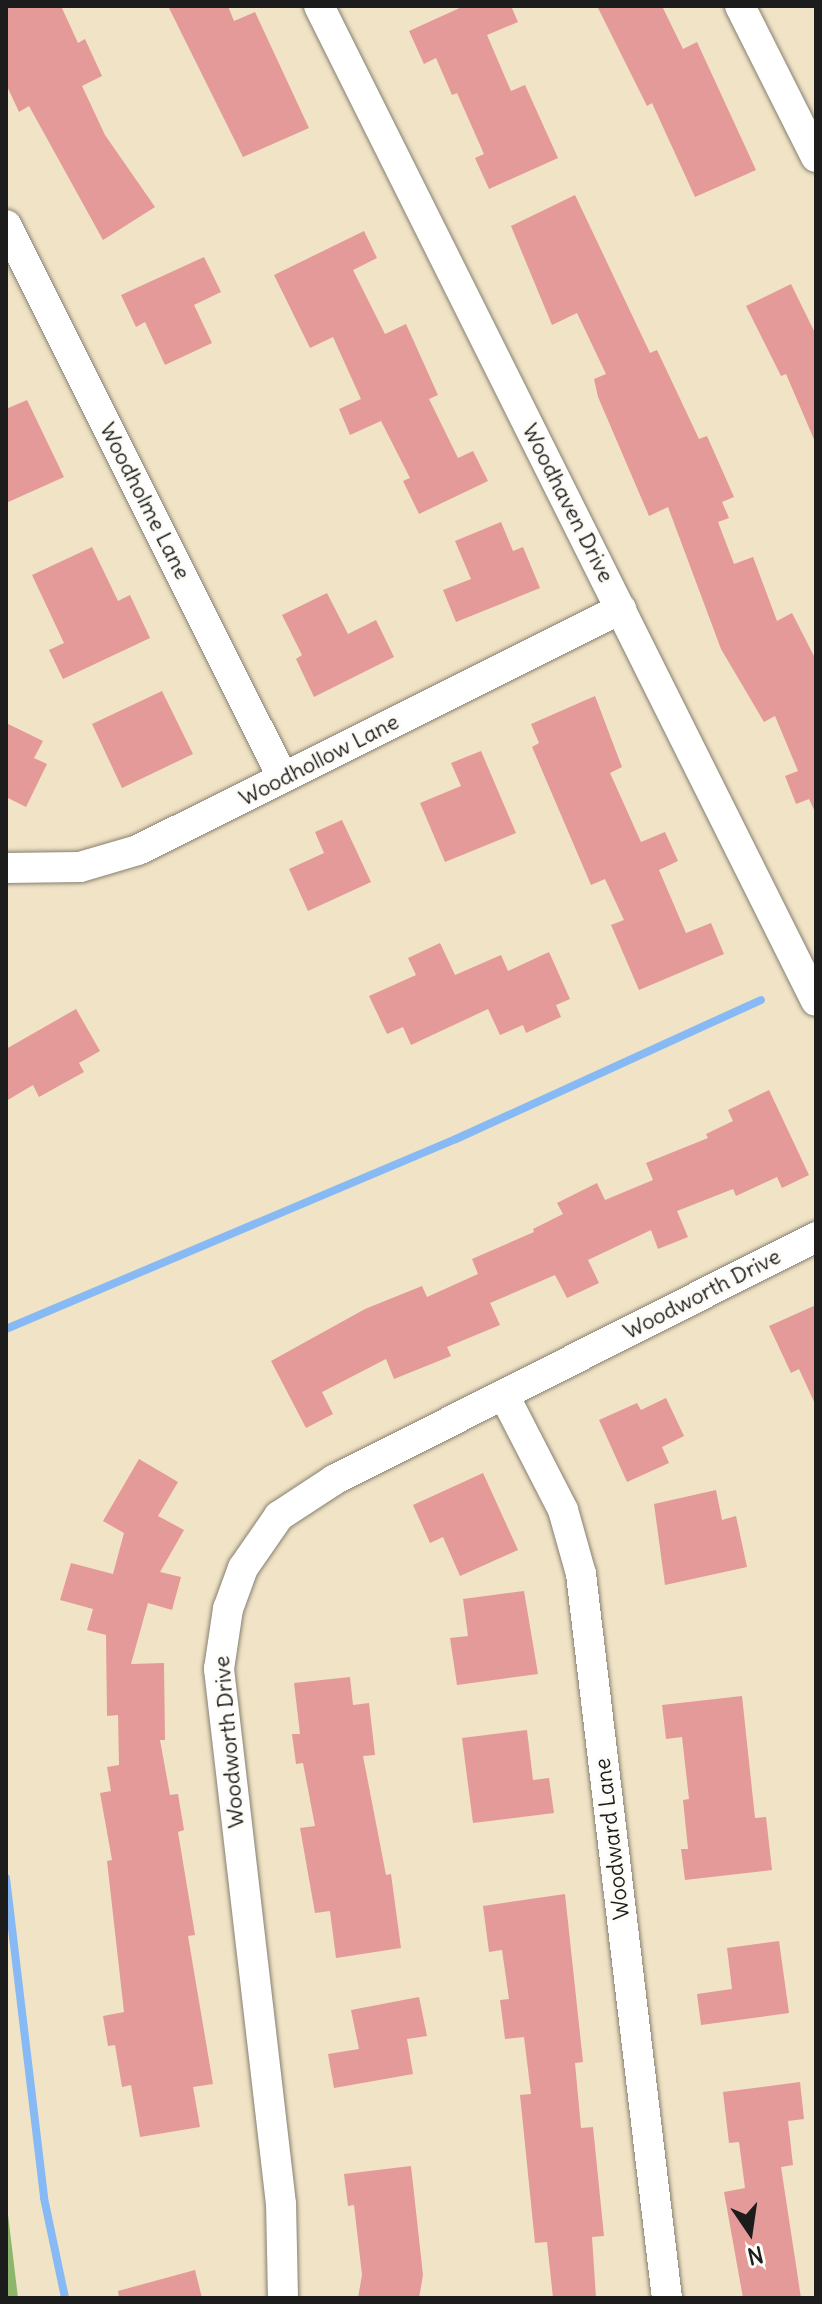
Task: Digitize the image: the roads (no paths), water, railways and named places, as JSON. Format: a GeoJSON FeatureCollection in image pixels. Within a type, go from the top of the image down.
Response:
{"type":"FeatureCollection","features":[{"type":"Feature","properties":{"kind":"street","name":"Woodhaven Drive"},"geometry":{"type":"LineString","coordinates":[[319,6],[816,1001]]}},
{"type":"Feature","properties":{"kind":"street"},"geometry":{"type":"LineString","coordinates":[[740,6],[816,157]]}},
{"type":"Feature","properties":{"kind":"street","name":"Woodholme Lane"},"geometry":{"type":"LineString","coordinates":[[6,225],[283,778]]}},
{"type":"Feature","properties":{"kind":"street","name":"Woodhollow Lane"},"geometry":{"type":"LineString","coordinates":[[6,868],[59,870],[120,857],[621,609]]}},
{"type":"Feature","properties":{"kind":"street","name":"Woodworth Drive"},"geometry":{"type":"LineString","coordinates":[[283,2298],[281,2204],[220,1692],[220,1650],[228,1609],[252,1550],[294,1505],[816,1237]]}},
{"type":"Feature","properties":{"kind":"street","name":"Woodward Lane"},"geometry":{"type":"LineString","coordinates":[[504,1395],[563,1510],[581,1574],[667,2298]]}},
{"type":"Feature","properties":{"kind":"waterway"},"geometry":{"type":"LineString","coordinates":[[6,1329],[456,1139],[761,1000]]}},
{"type":"Feature","properties":{"kind":"waterway"},"geometry":{"type":"LineString","coordinates":[[6,1878],[44,2198],[65,2298]]}}]}
